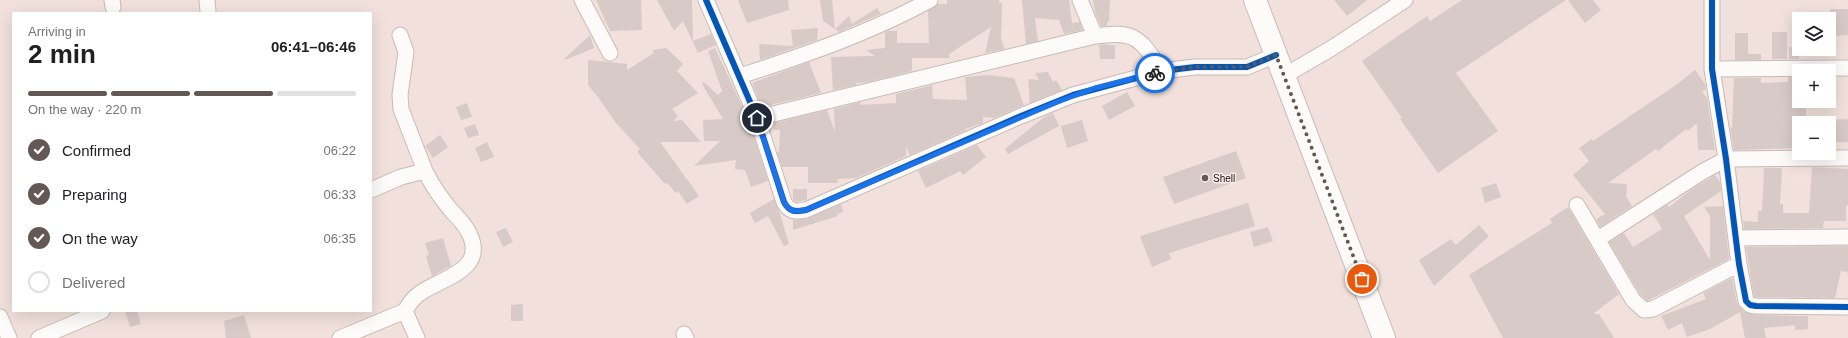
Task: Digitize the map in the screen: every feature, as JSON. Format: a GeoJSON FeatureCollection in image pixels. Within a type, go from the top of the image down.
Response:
{"type":"FeatureCollection","features":[{"type":"Feature","properties":{"kind":"main road"},"geometry":{"type":"LineString","coordinates":[[1256,0],[1384,338]]}},
{"type":"Feature","properties":{"kind":"street"},"geometry":{"type":"LineString","coordinates":[[582,0],[610,53]]}},
{"type":"Feature","properties":{"kind":"street"},"geometry":{"type":"LineString","coordinates":[[706,0],[757,118],[784,202],[788,208],[798,211],[806,210],[1021,116],[1073,95],[1162,71],[1195,67],[1247,67],[1276,55]]}},
{"type":"Feature","properties":{"kind":"street"},"geometry":{"type":"LineString","coordinates":[[740,76],[839,42],[884,24],[930,0]]}},
{"type":"Feature","properties":{"kind":"street"},"geometry":{"type":"LineString","coordinates":[[1080,0],[1095,36]]}},
{"type":"Feature","properties":{"kind":"street"},"geometry":{"type":"LineString","coordinates":[[1284,76],[1332,48],[1405,0]]}},
{"type":"Feature","properties":{"kind":"street"},"geometry":{"type":"LineString","coordinates":[[1712,0],[1712,69],[1726,159],[1744,298],[1750,305],[1848,307]]}},
{"type":"Feature","properties":{"kind":"street"},"geometry":{"type":"LineString","coordinates":[[757,118],[1095,36],[1115,33],[1126,34],[1136,38],[1145,46],[1162,71]]}},
{"type":"Feature","properties":{"kind":"street"},"geometry":{"type":"LineString","coordinates":[[340,338],[405,311],[409,304],[420,293],[453,276],[467,266],[472,255],[471,237],[469,231],[440,196],[425,171],[401,109],[400,95],[406,52],[400,35]]}},
{"type":"Feature","properties":{"kind":"street"},"geometry":{"type":"LineString","coordinates":[[1712,69],[1848,68]]}},
{"type":"Feature","properties":{"kind":"street"},"geometry":{"type":"LineString","coordinates":[[1598,239],[1702,172],[1726,159],[1848,158]]}},
{"type":"Feature","properties":{"kind":"street"},"geometry":{"type":"LineString","coordinates":[[372,190],[401,177],[425,171]]}},
{"type":"Feature","properties":{"kind":"street"},"geometry":{"type":"LineString","coordinates":[[1577,205],[1633,300],[1644,310],[1653,309],[1739,264]]}},
{"type":"Feature","properties":{"kind":"street"},"geometry":{"type":"LineString","coordinates":[[1736,238],[1848,237]]}},
{"type":"Feature","properties":{"kind":"street"},"geometry":{"type":"LineString","coordinates":[[405,311],[417,338]]}},
{"type":"Feature","properties":{"kind":"street"},"geometry":{"type":"LineString","coordinates":[[39,338],[100,312]]}},
{"type":"Feature","properties":{"kind":"street"},"geometry":{"type":"LineString","coordinates":[[0,317],[9,338]]}},
{"type":"Feature","properties":{"kind":"building"},"geometry":{"type":"Polygon","coordinates":[[[596,0],[641,0],[642,30],[610,31],[596,0]]]}},
{"type":"Feature","properties":{"kind":"building"},"geometry":{"type":"Polygon","coordinates":[[[657,0],[692,0],[693,41],[711,34],[716,45],[698,53],[683,21],[674,31],[657,0]]]}},
{"type":"Feature","properties":{"kind":"building"},"geometry":{"type":"Polygon","coordinates":[[[738,0],[788,0],[789,10],[747,23],[738,0]]]}},
{"type":"Feature","properties":{"kind":"building"},"geometry":{"type":"Polygon","coordinates":[[[820,0],[832,0],[835,29],[849,16],[852,24],[877,8],[881,14],[839,32],[823,21],[820,0]]]}},
{"type":"Feature","properties":{"kind":"building"},"geometry":{"type":"Polygon","coordinates":[[[947,0],[999,0],[999,3],[1002,3],[1001,39],[1005,49],[985,53],[991,27],[949,54],[950,58],[912,58],[912,71],[869,82],[856,83],[857,85],[833,90],[831,57],[875,56],[866,50],[885,48],[885,32],[888,31],[897,31],[897,43],[929,43],[928,11],[938,4],[947,4],[947,0]]]}},
{"type":"Feature","properties":{"kind":"building"},"geometry":{"type":"Polygon","coordinates":[[[1022,0],[1069,0],[1072,23],[1080,22],[1083,30],[1064,34],[1059,20],[1035,18],[1038,41],[1026,44],[1022,0]]]}},
{"type":"Feature","properties":{"kind":"building"},"geometry":{"type":"Polygon","coordinates":[[[1093,0],[1110,0],[1109,22],[1107,22],[1107,26],[1101,26],[1095,12],[1093,0]]]}},
{"type":"Feature","properties":{"kind":"building"},"geometry":{"type":"Polygon","coordinates":[[[1334,0],[1367,0],[1347,16],[1334,0]]]}},
{"type":"Feature","properties":{"kind":"building"},"geometry":{"type":"Polygon","coordinates":[[[1462,0],[1566,0],[1456,73],[1498,131],[1438,173],[1362,61],[1427,16],[1430,21],[1462,0]]]}},
{"type":"Feature","properties":{"kind":"building"},"geometry":{"type":"Polygon","coordinates":[[[1568,0],[1593,0],[1601,10],[1585,23],[1568,0]]]}},
{"type":"Feature","properties":{"kind":"building"},"geometry":{"type":"Polygon","coordinates":[[[1830,9],[1848,9],[1848,35],[1836,36],[1836,12],[1830,12],[1830,9]]]}},
{"type":"Feature","properties":{"kind":"building"},"geometry":{"type":"Polygon","coordinates":[[[818,28],[817,40],[760,60],[759,44],[793,46],[791,30],[818,28]]]}},
{"type":"Feature","properties":{"kind":"building"},"geometry":{"type":"Polygon","coordinates":[[[1772,32],[1787,32],[1787,59],[1772,59],[1772,32]]]}},
{"type":"Feature","properties":{"kind":"building"},"geometry":{"type":"Polygon","coordinates":[[[1735,33],[1748,33],[1748,54],[1761,54],[1761,60],[1735,60],[1735,33]]]}},
{"type":"Feature","properties":{"kind":"building"},"geometry":{"type":"Polygon","coordinates":[[[590,35],[594,48],[565,60],[564,59],[590,35]]]}},
{"type":"Feature","properties":{"kind":"building"},"geometry":{"type":"Polygon","coordinates":[[[1099,45],[1115,45],[1115,59],[1100,59],[1099,45]]]}},
{"type":"Feature","properties":{"kind":"building"},"geometry":{"type":"Polygon","coordinates":[[[1789,47],[1792,47],[1792,56],[1799,56],[1799,59],[1789,59],[1789,47]]]}},
{"type":"Feature","properties":{"kind":"building"},"geometry":{"type":"Polygon","coordinates":[[[666,48],[683,64],[677,71],[698,93],[672,109],[678,116],[673,121],[682,120],[701,142],[660,142],[699,196],[687,204],[678,191],[676,193],[666,182],[665,184],[637,152],[640,149],[616,123],[588,85],[588,60],[627,64],[627,70],[654,53],[653,50],[666,48]]]}},
{"type":"Feature","properties":{"kind":"building"},"geometry":{"type":"Polygon","coordinates":[[[715,48],[749,121],[768,181],[751,187],[745,170],[735,169],[736,160],[694,166],[720,141],[704,141],[703,120],[723,119],[702,84],[704,82],[718,95],[722,91],[708,51],[715,48]]]}},
{"type":"Feature","properties":{"kind":"building"},"geometry":{"type":"Polygon","coordinates":[[[809,62],[821,93],[762,107],[752,83],[809,62]]]}},
{"type":"Feature","properties":{"kind":"building"},"geometry":{"type":"Polygon","coordinates":[[[1695,70],[1705,84],[1706,89],[1702,92],[1707,98],[1715,150],[1698,150],[1697,123],[1688,131],[1686,129],[1658,151],[1656,149],[1608,183],[1627,184],[1626,197],[1632,206],[1600,227],[1596,219],[1605,214],[1573,175],[1589,161],[1579,148],[1592,139],[1593,141],[1676,85],[1695,70]]]}},
{"type":"Feature","properties":{"kind":"building"},"geometry":{"type":"Polygon","coordinates":[[[1048,72],[1053,82],[1056,80],[1062,90],[1030,103],[1028,79],[1039,80],[1035,73],[1048,72]]]}},
{"type":"Feature","properties":{"kind":"building"},"geometry":{"type":"Polygon","coordinates":[[[989,75],[1014,78],[1024,105],[994,118],[983,117],[983,123],[965,129],[966,130],[910,155],[906,147],[906,156],[856,178],[837,179],[838,183],[808,183],[808,167],[782,167],[777,152],[779,152],[780,130],[774,130],[774,123],[827,110],[835,132],[834,109],[860,102],[861,105],[896,103],[896,94],[932,85],[933,99],[967,100],[965,77],[989,75]]]}},
{"type":"Feature","properties":{"kind":"building"},"geometry":{"type":"Polygon","coordinates":[[[1788,77],[1792,77],[1792,108],[1806,108],[1806,116],[1792,116],[1792,148],[1734,150],[1730,126],[1732,129],[1734,78],[1761,78],[1761,83],[1788,82],[1788,77]]]}},
{"type":"Feature","properties":{"kind":"building"},"geometry":{"type":"Polygon","coordinates":[[[1127,92],[1135,106],[1109,120],[1102,106],[1127,92]]]}},
{"type":"Feature","properties":{"kind":"building"},"geometry":{"type":"Polygon","coordinates":[[[467,103],[472,117],[461,120],[456,107],[467,103]]]}},
{"type":"Feature","properties":{"kind":"building"},"geometry":{"type":"Polygon","coordinates":[[[1053,113],[1059,126],[1008,154],[1005,149],[1044,117],[1053,113]]]}},
{"type":"Feature","properties":{"kind":"building"},"geometry":{"type":"Polygon","coordinates":[[[1848,119],[1848,142],[1836,142],[1836,120],[1848,119]]]}},
{"type":"Feature","properties":{"kind":"building"},"geometry":{"type":"Polygon","coordinates":[[[1082,120],[1088,141],[1067,148],[1061,126],[1082,120]]]}},
{"type":"Feature","properties":{"kind":"building"},"geometry":{"type":"Polygon","coordinates":[[[475,124],[479,135],[468,138],[464,128],[475,124]]]}},
{"type":"Feature","properties":{"kind":"building"},"geometry":{"type":"Polygon","coordinates":[[[440,135],[448,147],[433,158],[425,146],[440,135]]]}},
{"type":"Feature","properties":{"kind":"building"},"geometry":{"type":"Polygon","coordinates":[[[487,142],[494,157],[481,162],[475,148],[487,142]]]}},
{"type":"Feature","properties":{"kind":"building"},"geometry":{"type":"Polygon","coordinates":[[[977,145],[986,157],[963,175],[960,171],[926,188],[918,171],[977,145]]]}},
{"type":"Feature","properties":{"kind":"building","name":"Shell"},"geometry":{"type":"Polygon","coordinates":[[[1236,151],[1246,178],[1174,204],[1163,177],[1236,151]]]}},
{"type":"Feature","properties":{"kind":"building"},"geometry":{"type":"Polygon","coordinates":[[[1812,167],[1848,169],[1848,205],[1846,205],[1846,221],[1824,221],[1823,228],[1744,229],[1743,221],[1758,222],[1758,211],[1762,211],[1764,168],[1782,168],[1780,204],[1783,204],[1783,213],[1809,213],[1812,167]]]}},
{"type":"Feature","properties":{"kind":"building"},"geometry":{"type":"Polygon","coordinates":[[[1715,175],[1720,182],[1721,191],[1684,216],[1710,260],[1710,216],[1704,207],[1723,206],[1729,259],[1647,301],[1640,294],[1609,242],[1624,233],[1633,247],[1662,229],[1653,214],[1667,205],[1669,207],[1692,189],[1715,175]]]}},
{"type":"Feature","properties":{"kind":"building"},"geometry":{"type":"Polygon","coordinates":[[[1496,183],[1501,197],[1485,203],[1481,188],[1496,183]]]}},
{"type":"Feature","properties":{"kind":"building"},"geometry":{"type":"Polygon","coordinates":[[[793,189],[807,189],[807,200],[795,202],[793,199],[793,189]]]}},
{"type":"Feature","properties":{"kind":"building"},"geometry":{"type":"Polygon","coordinates":[[[774,199],[789,244],[784,246],[768,216],[755,223],[750,213],[774,199]]]}},
{"type":"Feature","properties":{"kind":"building"},"geometry":{"type":"Polygon","coordinates":[[[1248,203],[1255,226],[1169,253],[1171,259],[1152,267],[1140,236],[1248,203]]]}},
{"type":"Feature","properties":{"kind":"building"},"geometry":{"type":"Polygon","coordinates":[[[841,204],[843,212],[837,214],[838,216],[793,230],[793,220],[809,218],[841,204]]]}},
{"type":"Feature","properties":{"kind":"building"},"geometry":{"type":"Polygon","coordinates":[[[1568,207],[1619,294],[1593,314],[1599,314],[1614,338],[1503,338],[1469,275],[1552,223],[1550,219],[1568,207]]]}},
{"type":"Feature","properties":{"kind":"building"},"geometry":{"type":"Polygon","coordinates":[[[1479,225],[1489,236],[1434,286],[1419,260],[1451,239],[1456,245],[1479,225]]]}},
{"type":"Feature","properties":{"kind":"building"},"geometry":{"type":"Polygon","coordinates":[[[1268,227],[1273,241],[1254,247],[1250,232],[1268,227]]]}},
{"type":"Feature","properties":{"kind":"building"},"geometry":{"type":"Polygon","coordinates":[[[506,228],[513,242],[503,247],[496,232],[506,228]]]}},
{"type":"Feature","properties":{"kind":"building"},"geometry":{"type":"Polygon","coordinates":[[[443,238],[451,266],[432,276],[426,256],[429,255],[425,243],[443,238]]]}},
{"type":"Feature","properties":{"kind":"building"},"geometry":{"type":"Polygon","coordinates":[[[1848,246],[1848,272],[1841,271],[1835,298],[1754,297],[1746,247],[1848,246]]]}},
{"type":"Feature","properties":{"kind":"building"},"geometry":{"type":"Polygon","coordinates":[[[1732,278],[1737,303],[1744,312],[1756,315],[1808,316],[1808,329],[1795,330],[1795,325],[1764,328],[1766,338],[1745,338],[1740,312],[1710,329],[1687,337],[1682,323],[1668,330],[1661,316],[1706,299],[1703,293],[1732,278]]]}},
{"type":"Feature","properties":{"kind":"building"},"geometry":{"type":"Polygon","coordinates":[[[523,304],[523,321],[511,321],[511,305],[523,304]]]}},
{"type":"Feature","properties":{"kind":"building"},"geometry":{"type":"Polygon","coordinates":[[[125,312],[137,312],[141,324],[130,327],[125,312]]]}},
{"type":"Feature","properties":{"kind":"building"},"geometry":{"type":"Polygon","coordinates":[[[244,315],[251,338],[226,338],[224,321],[244,315]]]}},
{"type":"Feature","properties":{"kind":"cycle path"},"geometry":{"type":"LineString","coordinates":[[706,0],[757,118],[784,202],[788,208],[796,211],[806,210],[1021,116],[1073,95],[1162,71],[1195,67],[1247,67],[1276,55]]}},
{"type":"Feature","properties":{"kind":"cycle path"},"geometry":{"type":"LineString","coordinates":[[1712,0],[1712,69],[1726,159],[1739,264],[1746,301],[1750,305],[1756,306],[1848,307]]}},
{"type":"Feature","properties":{"kind":"way so far"},"geometry":{"type":"LineString","coordinates":[[1155,73],[1179,68],[1247,67],[1276,55],[1362,279]]}},
{"type":"Feature","properties":{"kind":"place","name":"Shell"},"geometry":{"type":"Point","coordinates":[1205,178]}},
{"type":"Feature","properties":{"kind":"route"},"geometry":{"type":"LineString","coordinates":[[757,118],[784,202],[788,208],[793,211],[798,211],[806,210],[899,171],[1021,116],[1073,95],[1155,73]]}}]}
